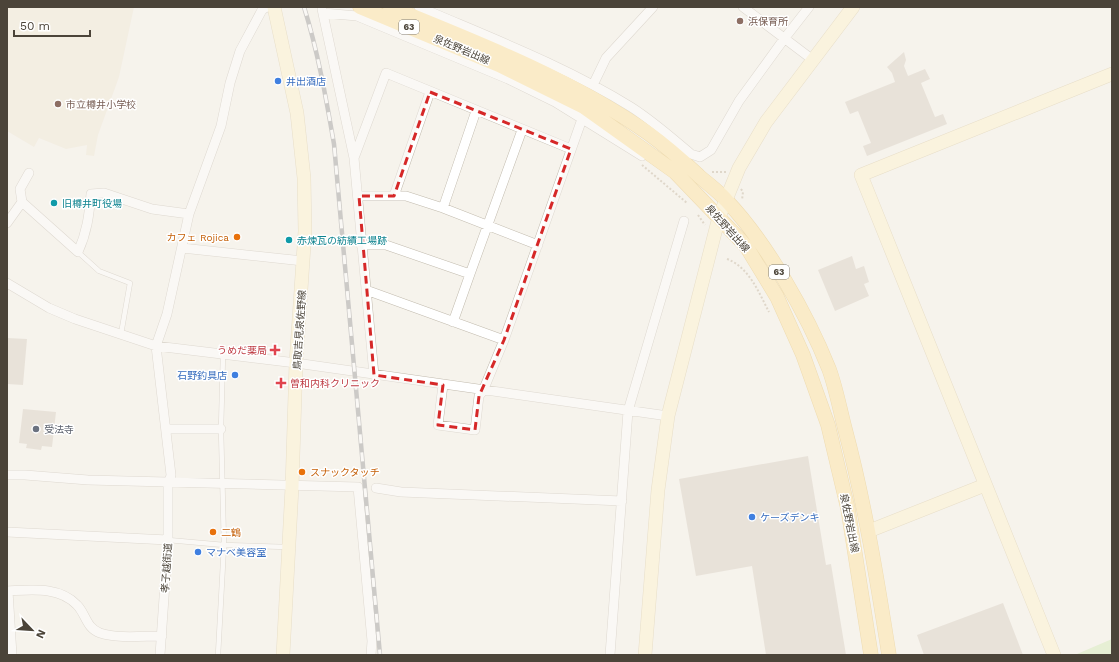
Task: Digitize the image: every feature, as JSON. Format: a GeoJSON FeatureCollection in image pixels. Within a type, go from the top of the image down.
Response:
{"type":"FeatureCollection","features":[{"type":"Feature","properties":{"kind":"main road","name":"泉佐野岩出線"},"geometry":{"type":"LineString","coordinates":[[360,7],[547,74],[591,97],[649,134],[726,200],[755,235],[794,296],[829,370],[854,464],[869,531],[890,655]]}},
{"type":"Feature","properties":{"kind":"main road","name":"泉佐野岩出線"},"geometry":{"type":"LineString","coordinates":[[390,7],[461,42],[524,77],[584,107],[642,147],[685,182],[746,246],[777,297],[803,355],[828,425],[848,509],[871,655]]}},
{"type":"Feature","properties":{"kind":"street"},"geometry":{"type":"LineString","coordinates":[[156,346],[168,314],[189,214],[221,126],[230,83],[240,52],[262,10],[267,7]]}},
{"type":"Feature","properties":{"kind":"street","name":"鳥取吉見泉佐野線"},"geometry":{"type":"LineString","coordinates":[[274,7],[297,113],[304,178],[303,261],[296,363],[292,486],[283,655]]}},
{"type":"Feature","properties":{"kind":"street"},"geometry":{"type":"LineString","coordinates":[[419,7],[523,52],[593,85],[632,108],[692,154],[700,157],[711,150],[739,101],[809,7]]}},
{"type":"Feature","properties":{"kind":"street"},"geometry":{"type":"LineString","coordinates":[[593,85],[606,58],[653,7]]}},
{"type":"Feature","properties":{"kind":"street"},"geometry":{"type":"LineString","coordinates":[[744,7],[813,60]]}},
{"type":"Feature","properties":{"kind":"street"},"geometry":{"type":"LineString","coordinates":[[645,655],[658,490],[668,416],[719,217],[739,168],[766,122],[853,7]]}},
{"type":"Feature","properties":{"kind":"street"},"geometry":{"type":"LineString","coordinates":[[374,375],[354,158],[323,10],[357,16],[508,79],[554,102],[685,182]]}},
{"type":"Feature","properties":{"kind":"street"},"geometry":{"type":"LineString","coordinates":[[354,158],[386,73],[571,149]]}},
{"type":"Feature","properties":{"kind":"street"},"geometry":{"type":"LineString","coordinates":[[1054,655],[861,175],[1112,74]]}},
{"type":"Feature","properties":{"kind":"street"},"geometry":{"type":"LineString","coordinates":[[394,196],[430,92]]}},
{"type":"Feature","properties":{"kind":"street"},"geometry":{"type":"LineString","coordinates":[[443,208],[476,111]]}},
{"type":"Feature","properties":{"kind":"street"},"geometry":{"type":"LineString","coordinates":[[443,385],[438,425],[475,430],[479,396],[483,391],[504,340],[582,119]]}},
{"type":"Feature","properties":{"kind":"street"},"geometry":{"type":"LineString","coordinates":[[453,322],[522,130]]}},
{"type":"Feature","properties":{"kind":"street"},"geometry":{"type":"LineString","coordinates":[[29,173],[20,189],[22,202],[78,252],[85,236],[89,221],[91,194],[104,192],[152,209],[189,214]]}},
{"type":"Feature","properties":{"kind":"street"},"geometry":{"type":"LineString","coordinates":[[358,196],[406,196],[443,208],[538,245]]}},
{"type":"Feature","properties":{"kind":"street"},"geometry":{"type":"LineString","coordinates":[[7,223],[22,202]]}},
{"type":"Feature","properties":{"kind":"street"},"geometry":{"type":"LineString","coordinates":[[610,655],[628,411],[684,221]]}},
{"type":"Feature","properties":{"kind":"street"},"geometry":{"type":"LineString","coordinates":[[361,245],[386,245],[470,274]]}},
{"type":"Feature","properties":{"kind":"street"},"geometry":{"type":"LineString","coordinates":[[182,248],[303,261]]}},
{"type":"Feature","properties":{"kind":"street"},"geometry":{"type":"LineString","coordinates":[[7,284],[48,308],[120,336],[156,346],[296,363],[483,391],[668,416]]}},
{"type":"Feature","properties":{"kind":"street"},"geometry":{"type":"LineString","coordinates":[[366,290],[504,340]]}},
{"type":"Feature","properties":{"kind":"street","name":"孝子越街道"},"geometry":{"type":"LineString","coordinates":[[156,346],[167,430],[171,475],[160,655]]}},
{"type":"Feature","properties":{"kind":"street"},"geometry":{"type":"LineString","coordinates":[[167,430],[221,429]]}},
{"type":"Feature","properties":{"kind":"street"},"geometry":{"type":"LineString","coordinates":[[7,475],[88,480],[358,487],[372,641],[371,655]]}},
{"type":"Feature","properties":{"kind":"street"},"geometry":{"type":"LineString","coordinates":[[869,531],[986,485]]}},
{"type":"Feature","properties":{"kind":"street"},"geometry":{"type":"LineString","coordinates":[[376,488],[401,492],[622,501]]}},
{"type":"Feature","properties":{"kind":"street"},"geometry":{"type":"LineString","coordinates":[[7,532],[168,540]]}},
{"type":"Feature","properties":{"kind":"street"},"geometry":{"type":"LineString","coordinates":[[12,655],[7,591],[48,590],[59,592],[78,605],[88,625],[99,632],[114,636],[162,636]]}},
{"type":"Feature","properties":{"kind":"lane"},"geometry":{"type":"LineString","coordinates":[[78,252],[100,271],[130,283],[120,336]]}},
{"type":"Feature","properties":{"kind":"lane"},"geometry":{"type":"LineString","coordinates":[[218,655],[224,545],[221,429],[223,355]]}},
{"type":"Feature","properties":{"kind":"lane"},"geometry":{"type":"LineString","coordinates":[[168,540],[224,545],[289,547]]}},
{"type":"Feature","properties":{"kind":"path"},"geometry":{"type":"LineString","coordinates":[[640,163],[687,203]]}},
{"type":"Feature","properties":{"kind":"path"},"geometry":{"type":"LineString","coordinates":[[707,168],[712,172],[729,172]]}},
{"type":"Feature","properties":{"kind":"path"},"geometry":{"type":"LineString","coordinates":[[698,214],[707,231]]}},
{"type":"Feature","properties":{"kind":"path"},"geometry":{"type":"LineString","coordinates":[[728,259],[748,274],[770,312]]}},
{"type":"Feature","properties":{"kind":"highlighted area"},"geometry":{"type":"Polygon","coordinates":[[[430,92],[571,149],[504,340],[479,396],[475,430],[438,425],[443,385],[374,375],[359,196],[394,196],[430,92]]]}},
{"type":"Feature","properties":{"kind":"shaded area","name":"市立樽井小学校"},"geometry":{"type":"Polygon","coordinates":[[[7,7],[134,7],[119,77],[98,135],[94,156],[86,155],[87,145],[66,149],[39,138],[34,147],[7,131],[7,7]]]}},
{"type":"Feature","properties":{"kind":"green space"},"geometry":{"type":"Polygon","coordinates":[[[1112,639],[1112,655],[1077,654],[1112,639]]]}},
{"type":"Feature","properties":{"kind":"building"},"geometry":{"type":"Polygon","coordinates":[[[904,52],[906,60],[904,66],[908,76],[925,69],[930,79],[921,83],[935,117],[943,114],[947,124],[867,156],[863,146],[871,143],[858,111],[850,114],[845,102],[895,82],[892,73],[887,67],[904,52]]]}},
{"type":"Feature","properties":{"kind":"building"},"geometry":{"type":"Polygon","coordinates":[[[852,256],[856,269],[864,266],[869,282],[864,284],[869,296],[835,311],[818,270],[852,256]]]}},
{"type":"Feature","properties":{"kind":"building"},"geometry":{"type":"Polygon","coordinates":[[[7,338],[27,339],[23,385],[7,384],[7,338]]]}},
{"type":"Feature","properties":{"kind":"building"},"geometry":{"type":"Polygon","coordinates":[[[23,409],[56,412],[52,447],[42,446],[41,450],[26,448],[27,444],[19,443],[23,409]]]}},
{"type":"Feature","properties":{"kind":"building"},"geometry":{"type":"Polygon","coordinates":[[[808,456],[826,565],[831,564],[846,655],[766,655],[752,566],[696,576],[679,479],[808,456]]]}},
{"type":"Feature","properties":{"kind":"building"},"geometry":{"type":"Polygon","coordinates":[[[1003,603],[1023,655],[924,655],[917,635],[1003,603]]]}},
{"type":"Feature","properties":{"kind":"railway"},"geometry":{"type":"LineString","coordinates":[[304,7],[318,58],[334,144],[380,655]]}},
{"type":"Feature","properties":{"kind":"place","name":"浜保育所"},"geometry":{"type":"Point","coordinates":[740,21]}},
{"type":"Feature","properties":{"kind":"place","name":"井出酒店"},"geometry":{"type":"Point","coordinates":[278,81]}},
{"type":"Feature","properties":{"kind":"place","name":"市立樽井小学校"},"geometry":{"type":"Point","coordinates":[58,104]}},
{"type":"Feature","properties":{"kind":"place","name":"旧樽井町役場"},"geometry":{"type":"Point","coordinates":[54,203]}},
{"type":"Feature","properties":{"kind":"place","name":"カフェ Rojica"},"geometry":{"type":"Point","coordinates":[237,237]}},
{"type":"Feature","properties":{"kind":"place","name":"赤煉瓦の紡績工場跡"},"geometry":{"type":"Point","coordinates":[289,240]}},
{"type":"Feature","properties":{"kind":"place","name":"うめだ薬局"},"geometry":{"type":"Point","coordinates":[275,350]}},
{"type":"Feature","properties":{"kind":"place","name":"石野釣具店"},"geometry":{"type":"Point","coordinates":[235,375]}},
{"type":"Feature","properties":{"kind":"place","name":"曽和内科クリニック"},"geometry":{"type":"Point","coordinates":[281,383]}},
{"type":"Feature","properties":{"kind":"place","name":"受法寺"},"geometry":{"type":"Point","coordinates":[36,429]}},
{"type":"Feature","properties":{"kind":"place","name":"スナックタッチ"},"geometry":{"type":"Point","coordinates":[302,472]}},
{"type":"Feature","properties":{"kind":"place","name":"ケーズデンキ"},"geometry":{"type":"Point","coordinates":[752,517]}},
{"type":"Feature","properties":{"kind":"place","name":"二鶴"},"geometry":{"type":"Point","coordinates":[213,532]}},
{"type":"Feature","properties":{"kind":"place","name":"マナベ美容室"},"geometry":{"type":"Point","coordinates":[198,552]}}]}
